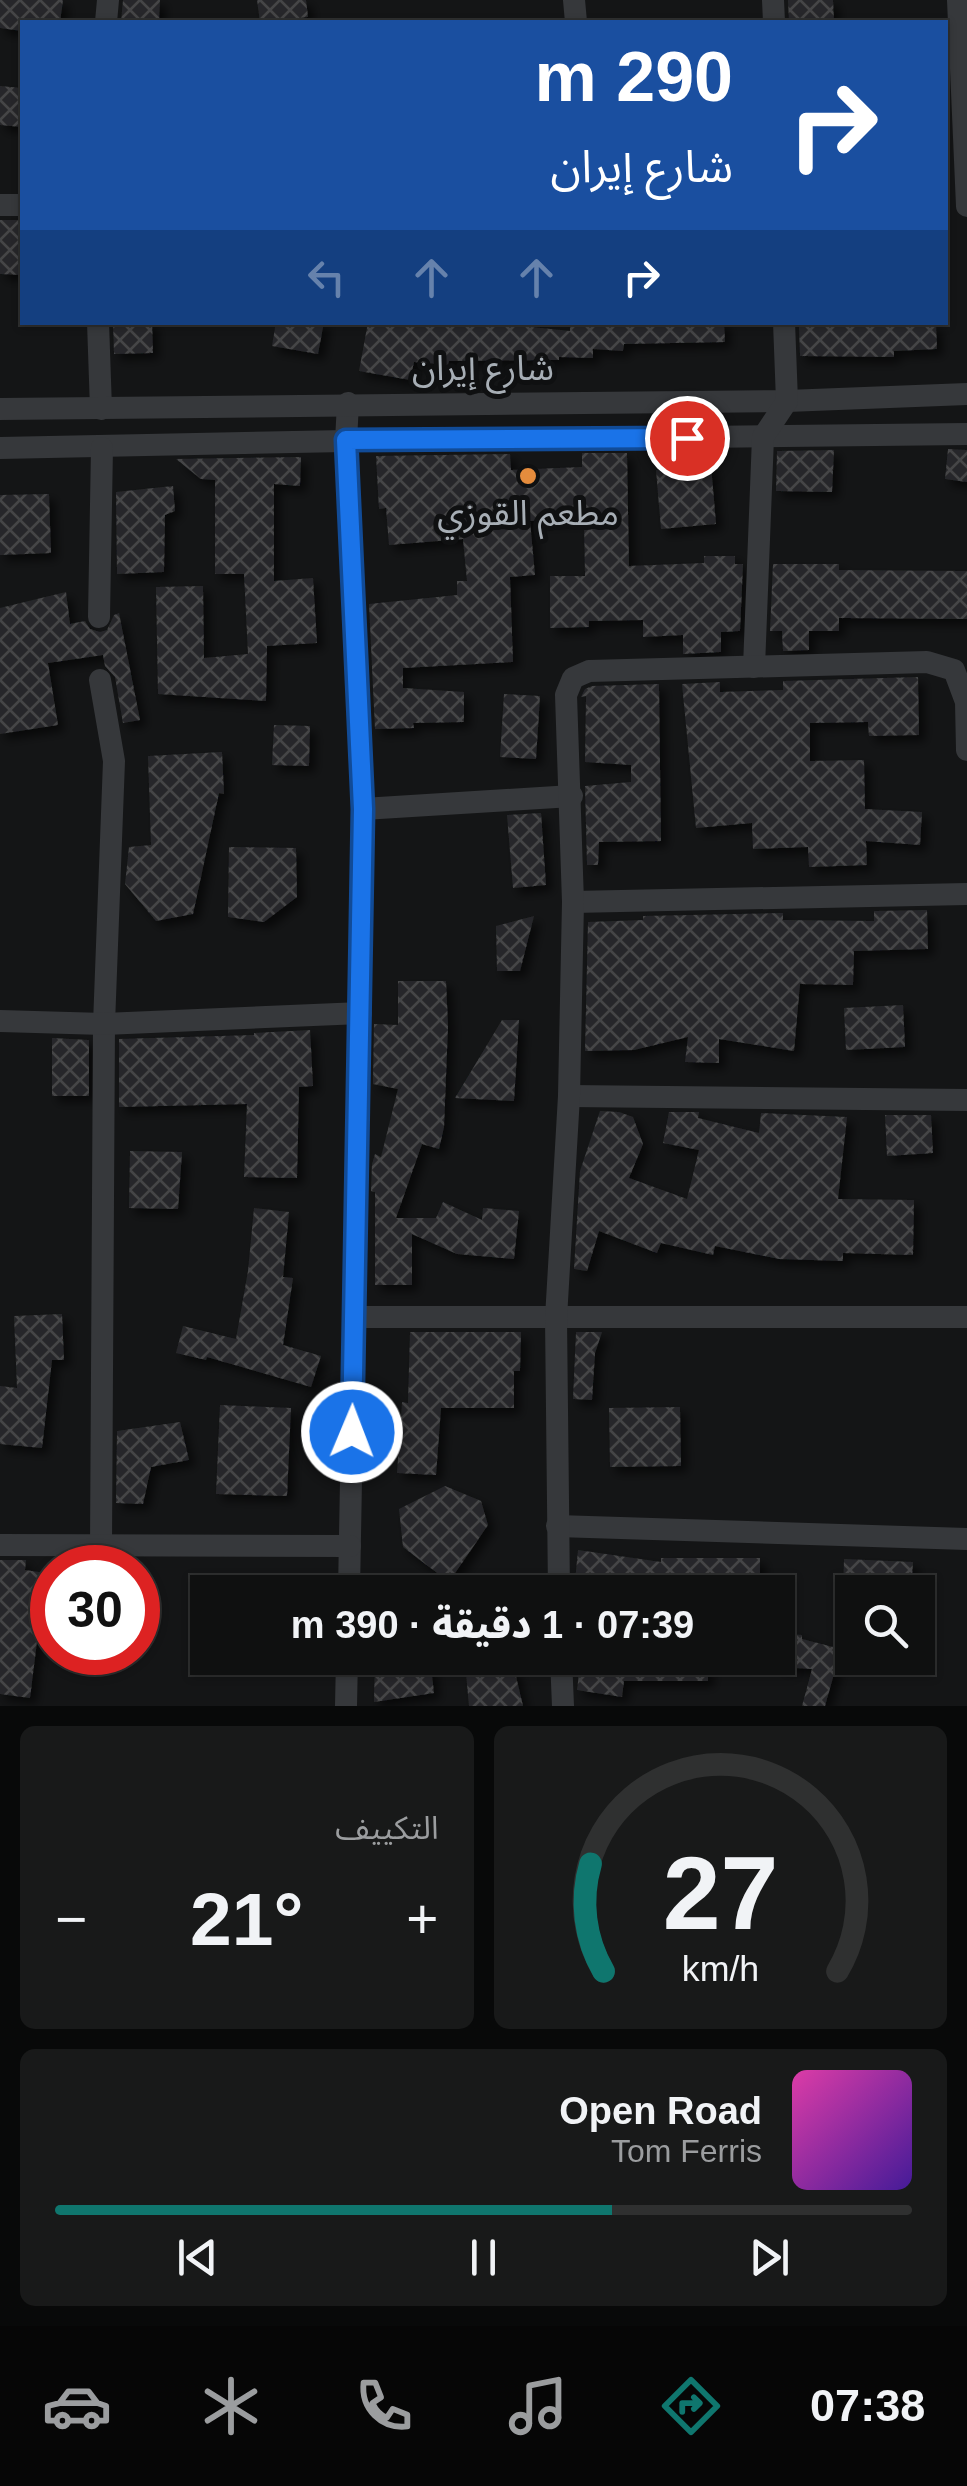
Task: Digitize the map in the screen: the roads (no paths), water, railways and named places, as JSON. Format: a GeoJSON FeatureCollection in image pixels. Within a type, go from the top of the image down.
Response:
{"type":"FeatureCollection","features":[{"type":"Feature","properties":{"kind":"street"},"geometry":{"type":"LineString","coordinates":[[958,0],[967,206]]}},
{"type":"Feature","properties":{"kind":"street"},"geometry":{"type":"LineString","coordinates":[[98,325],[101,409]]}},
{"type":"Feature","properties":{"kind":"street"},"geometry":{"type":"LineString","coordinates":[[754,667],[763,437],[787,401],[784,325]]}},
{"type":"Feature","properties":{"kind":"street","name":"شارع إيران"},"geometry":{"type":"LineString","coordinates":[[0,409],[787,401],[967,394]]}},
{"type":"Feature","properties":{"kind":"street"},"geometry":{"type":"LineString","coordinates":[[348,403],[346,440],[363,809],[349,1575]]}},
{"type":"Feature","properties":{"kind":"street","name":"شارع إيران"},"geometry":{"type":"LineString","coordinates":[[0,448],[967,434]]}},
{"type":"Feature","properties":{"kind":"street"},"geometry":{"type":"LineString","coordinates":[[99,617],[102,448]]}},
{"type":"Feature","properties":{"kind":"street"},"geometry":{"type":"LineString","coordinates":[[558,1575],[556,1318],[573,902],[566,694],[572,678],[589,670],[928,662],[954,670],[966,702],[967,750]]}},
{"type":"Feature","properties":{"kind":"street"},"geometry":{"type":"LineString","coordinates":[[100,680],[114,762],[104,1024],[100,1545]]}},
{"type":"Feature","properties":{"kind":"street"},"geometry":{"type":"LineString","coordinates":[[363,809],[572,796]]}},
{"type":"Feature","properties":{"kind":"street"},"geometry":{"type":"LineString","coordinates":[[573,902],[967,894]]}},
{"type":"Feature","properties":{"kind":"street"},"geometry":{"type":"LineString","coordinates":[[0,1021],[104,1024],[361,1014]]}},
{"type":"Feature","properties":{"kind":"street"},"geometry":{"type":"LineString","coordinates":[[568,1096],[967,1100]]}},
{"type":"Feature","properties":{"kind":"street"},"geometry":{"type":"LineString","coordinates":[[354,1317],[967,1317]]}},
{"type":"Feature","properties":{"kind":"street"},"geometry":{"type":"LineString","coordinates":[[557,1526],[967,1541],[967,1530]]}},
{"type":"Feature","properties":{"kind":"street"},"geometry":{"type":"LineString","coordinates":[[0,1544],[50,1545]]}},
{"type":"Feature","properties":{"kind":"street"},"geometry":{"type":"LineString","coordinates":[[160,1546],[350,1546]]}},
{"type":"Feature","properties":{"kind":"street"},"geometry":{"type":"LineString","coordinates":[[346,1706],[347,1675]]}},
{"type":"Feature","properties":{"kind":"street"},"geometry":{"type":"LineString","coordinates":[[562,1675],[563,1706]]}},
{"type":"Feature","properties":{"kind":"place","name":"مطعم القوزي"},"geometry":{"type":"Point","coordinates":[528,476]}}]}
